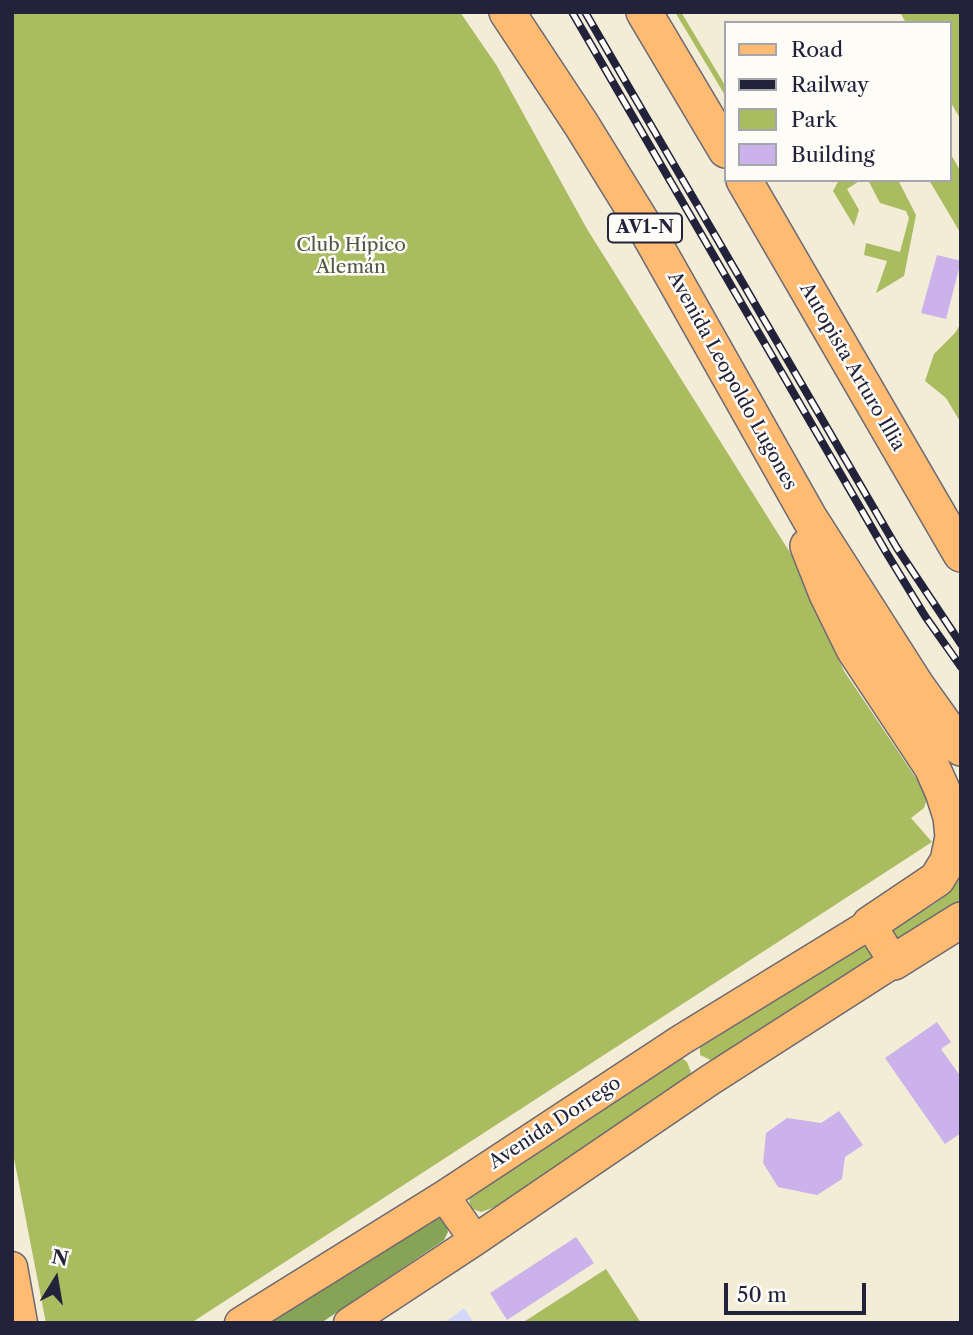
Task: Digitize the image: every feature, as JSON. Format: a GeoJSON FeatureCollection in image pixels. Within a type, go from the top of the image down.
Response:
{"type":"FeatureCollection","features":[{"type":"Feature","properties":{"kind":"highway","name":"Avenida Leopoldo Lugones"},"geometry":{"type":"LineString","coordinates":[[507,12],[649,234],[810,519],[916,685],[961,748]]}},
{"type":"Feature","properties":{"kind":"highway"},"geometry":{"type":"LineString","coordinates":[[643,12],[724,147]]}},
{"type":"Feature","properties":{"kind":"highway","name":"Autopista Arturo Illia"},"geometry":{"type":"LineString","coordinates":[[745,182],[961,554]]}},
{"type":"Feature","properties":{"kind":"highway"},"geometry":{"type":"LineString","coordinates":[[772,451],[827,594],[866,670],[932,767],[951,817],[953,837],[948,861],[937,879],[870,924]]}},
{"type":"Feature","properties":{"kind":"highway"},"geometry":{"type":"LineString","coordinates":[[894,962],[961,920]]}},
{"type":"Feature","properties":{"kind":"main road"},"geometry":{"type":"LineString","coordinates":[[349,1323],[710,1080],[894,962],[870,924]]}},
{"type":"Feature","properties":{"kind":"main road","name":"Avenida Dorrego"},"geometry":{"type":"LineString","coordinates":[[240,1323],[444,1196],[681,1040],[870,924]]}},
{"type":"Feature","properties":{"kind":"main road"},"geometry":{"type":"LineString","coordinates":[[444,1196],[475,1240]]}},
{"type":"Feature","properties":{"kind":"main road"},"geometry":{"type":"LineString","coordinates":[[12,1267],[22,1323]]}},
{"type":"Feature","properties":{"kind":"shaded area"},"geometry":{"type":"Polygon","coordinates":[[[464,1308],[474,1323],[444,1323],[464,1308]]]}},
{"type":"Feature","properties":{"kind":"green space","name":"Club Hípico Alemán"},"geometry":{"type":"Polygon","coordinates":[[[12,12],[460,12],[497,66],[587,229],[794,559],[844,671],[928,796],[924,808],[911,818],[932,842],[191,1323],[46,1323],[12,1148],[12,12]]]}},
{"type":"Feature","properties":{"kind":"green space"},"geometry":{"type":"Polygon","coordinates":[[[675,12],[681,12],[724,84],[724,94],[675,12]]]}},
{"type":"Feature","properties":{"kind":"green space"},"geometry":{"type":"Polygon","coordinates":[[[900,12],[961,12],[961,120],[952,104],[952,21],[905,21],[900,12]]]}},
{"type":"Feature","properties":{"kind":"green space"},"geometry":{"type":"Polygon","coordinates":[[[952,156],[961,172],[961,234],[930,182],[952,182],[952,156]]]}},
{"type":"Feature","properties":{"kind":"green space"},"geometry":{"type":"Polygon","coordinates":[[[838,182],[858,182],[847,189],[859,210],[854,226],[833,191],[838,182]]]}},
{"type":"Feature","properties":{"kind":"green space"},"geometry":{"type":"Polygon","coordinates":[[[869,182],[899,182],[916,215],[904,276],[876,293],[887,261],[864,255],[866,243],[900,252],[909,218],[906,211],[880,203],[869,182]]]}},
{"type":"Feature","properties":{"kind":"green space"},"geometry":{"type":"Polygon","coordinates":[[[961,323],[961,423],[946,398],[925,381],[934,354],[961,323]]]}},
{"type":"Feature","properties":{"kind":"green space"},"geometry":{"type":"Polygon","coordinates":[[[961,877],[961,907],[715,1062],[700,1055],[703,1039],[931,906],[947,895],[961,877]]]}},
{"type":"Feature","properties":{"kind":"green space"},"geometry":{"type":"Polygon","coordinates":[[[678,1055],[687,1062],[691,1072],[685,1084],[495,1207],[481,1212],[470,1208],[469,1194],[678,1055]]]}},
{"type":"Feature","properties":{"kind":"green space"},"geometry":{"type":"Polygon","coordinates":[[[436,1215],[446,1222],[448,1232],[444,1240],[321,1323],[267,1323],[436,1215]]]}},
{"type":"Feature","properties":{"kind":"green space"},"geometry":{"type":"Polygon","coordinates":[[[606,1269],[641,1323],[522,1323],[606,1269]]]}},
{"type":"Feature","properties":{"kind":"building"},"geometry":{"type":"Polygon","coordinates":[[[937,255],[961,261],[946,319],[921,313],[937,255]]]}},
{"type":"Feature","properties":{"kind":"building"},"geometry":{"type":"Polygon","coordinates":[[[937,1022],[951,1042],[941,1049],[961,1077],[961,1133],[945,1144],[885,1058],[937,1022]]]}},
{"type":"Feature","properties":{"kind":"building"},"geometry":{"type":"Polygon","coordinates":[[[839,1111],[863,1145],[845,1157],[842,1179],[817,1195],[778,1187],[763,1163],[766,1133],[787,1118],[821,1123],[839,1111]]]}},
{"type":"Feature","properties":{"kind":"building"},"geometry":{"type":"Polygon","coordinates":[[[576,1237],[594,1263],[507,1320],[490,1293],[576,1237]]]}},
{"type":"Feature","properties":{"kind":"railway"},"geometry":{"type":"LineString","coordinates":[[572,12],[886,552],[925,616],[961,667]]}},
{"type":"Feature","properties":{"kind":"railway"},"geometry":{"type":"LineString","coordinates":[[585,12],[897,548],[961,644]]}}]}
